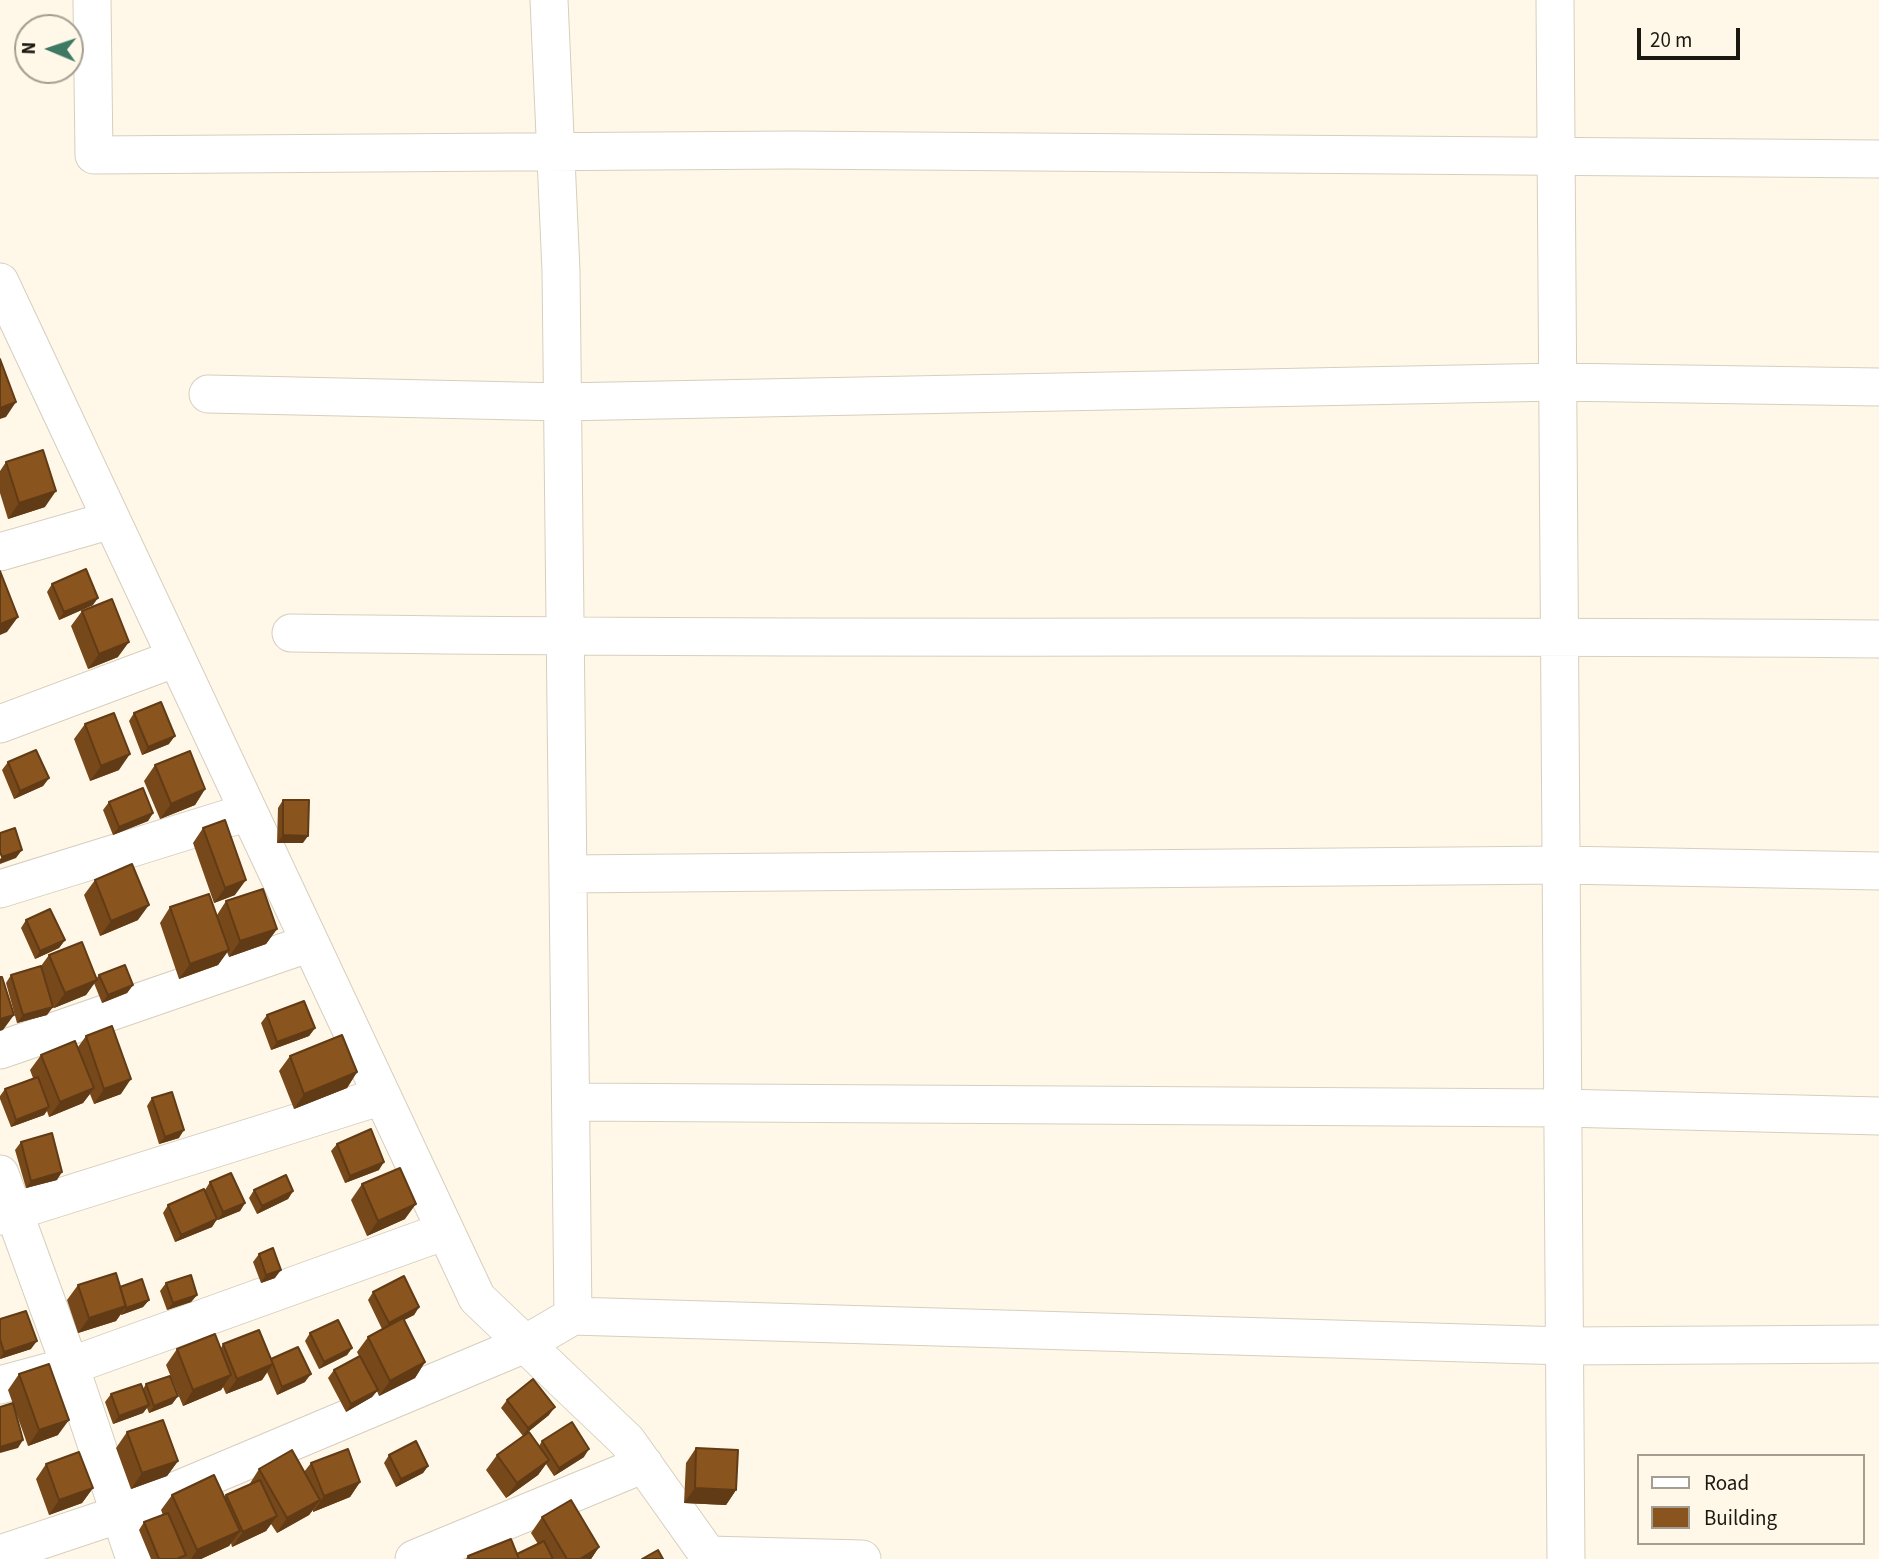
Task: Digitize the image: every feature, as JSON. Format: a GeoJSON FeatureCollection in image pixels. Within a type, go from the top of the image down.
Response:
{"type":"FeatureCollection","features":[{"type":"Feature","properties":{"kind":"street"},"geometry":{"type":"LineString","coordinates":[[92,0],[94,155],[791,150],[1879,159]]}},
{"type":"Feature","properties":{"kind":"street"},"geometry":{"type":"LineString","coordinates":[[549,0],[561,271],[573,1316]]}},
{"type":"Feature","properties":{"kind":"street"},"geometry":{"type":"LineString","coordinates":[[1555,0],[1566,1559]]}},
{"type":"Feature","properties":{"kind":"street"},"geometry":{"type":"LineString","coordinates":[[0,282],[477,1298],[627,1441],[710,1557],[862,1559]]}},
{"type":"Feature","properties":{"kind":"street"},"geometry":{"type":"LineString","coordinates":[[208,394],[562,402],[1558,382],[1879,387]]}},
{"type":"Feature","properties":{"kind":"street"},"geometry":{"type":"LineString","coordinates":[[0,552],[111,520]]}},
{"type":"Feature","properties":{"kind":"street"},"geometry":{"type":"LineString","coordinates":[[291,633],[565,637],[1560,636],[1879,639]]}},
{"type":"Feature","properties":{"kind":"street"},"geometry":{"type":"LineString","coordinates":[[0,724],[176,658]]}},
{"type":"Feature","properties":{"kind":"street"},"geometry":{"type":"LineString","coordinates":[[0,889],[248,812]]}},
{"type":"Feature","properties":{"kind":"street"},"geometry":{"type":"LineString","coordinates":[[568,874],[1561,864],[1879,871]]}},
{"type":"Feature","properties":{"kind":"street"},"geometry":{"type":"LineString","coordinates":[[0,1050],[310,943]]}},
{"type":"Feature","properties":{"kind":"street"},"geometry":{"type":"LineString","coordinates":[[7,1214],[382,1096]]}},
{"type":"Feature","properties":{"kind":"street"},"geometry":{"type":"LineString","coordinates":[[571,1102],[1563,1108],[1879,1116]]}},
{"type":"Feature","properties":{"kind":"street"},"geometry":{"type":"LineString","coordinates":[[0,1174],[7,1214],[70,1366],[135,1559]]}},
{"type":"Feature","properties":{"kind":"street"},"geometry":{"type":"LineString","coordinates":[[0,1385],[70,1366],[445,1231]]}},
{"type":"Feature","properties":{"kind":"street"},"geometry":{"type":"LineString","coordinates":[[0,1554],[120,1514],[526,1345],[573,1316],[1564,1346],[1879,1344]]}},
{"type":"Feature","properties":{"kind":"street"},"geometry":{"type":"LineString","coordinates":[[414,1559],[644,1464]]}},
{"type":"Feature","properties":{"kind":"building"},"geometry":{"type":"Polygon","coordinates":[[[0,359],[16,402],[0,408],[0,359]]]}},
{"type":"Feature","properties":{"kind":"building"},"geometry":{"type":"Polygon","coordinates":[[[43,450],[56,491],[19,503],[6,462],[43,450]]]}},
{"type":"Feature","properties":{"kind":"building"},"geometry":{"type":"Polygon","coordinates":[[[86,569],[98,598],[64,612],[52,584],[86,569]]]}},
{"type":"Feature","properties":{"kind":"building"},"geometry":{"type":"Polygon","coordinates":[[[0,571],[18,617],[0,624],[0,571]]]}},
{"type":"Feature","properties":{"kind":"building"},"geometry":{"type":"Polygon","coordinates":[[[112,599],[129,642],[99,654],[82,611],[112,599]]]}},
{"type":"Feature","properties":{"kind":"building"},"geometry":{"type":"Polygon","coordinates":[[[161,702],[175,736],[148,747],[134,713],[161,702]]]}},
{"type":"Feature","properties":{"kind":"building"},"geometry":{"type":"Polygon","coordinates":[[[114,713],[130,754],[101,766],[85,724],[114,713]]]}},
{"type":"Feature","properties":{"kind":"building"},"geometry":{"type":"Polygon","coordinates":[[[36,750],[49,778],[20,791],[8,762],[36,750]]]}},
{"type":"Feature","properties":{"kind":"building"},"geometry":{"type":"Polygon","coordinates":[[[190,751],[205,789],[171,804],[155,765],[190,751]]]}},
{"type":"Feature","properties":{"kind":"building"},"geometry":{"type":"Polygon","coordinates":[[[143,788],[153,813],[119,827],[109,802],[143,788]]]}},
{"type":"Feature","properties":{"kind":"building"},"geometry":{"type":"Polygon","coordinates":[[[283,800],[309,800],[308,836],[283,835],[283,800]]]}},
{"type":"Feature","properties":{"kind":"building"},"geometry":{"type":"Polygon","coordinates":[[[225,820],[246,880],[225,888],[203,828],[225,820]]]}},
{"type":"Feature","properties":{"kind":"building"},"geometry":{"type":"Polygon","coordinates":[[[15,828],[22,850],[2,857],[0,833],[15,828]]]}},
{"type":"Feature","properties":{"kind":"building"},"geometry":{"type":"Polygon","coordinates":[[[132,864],[149,905],[111,921],[95,880],[132,864]]]}},
{"type":"Feature","properties":{"kind":"building"},"geometry":{"type":"Polygon","coordinates":[[[263,889],[277,929],[240,941],[226,901],[263,889]]]}},
{"type":"Feature","properties":{"kind":"building"},"geometry":{"type":"Polygon","coordinates":[[[209,894],[229,950],[190,964],[170,907],[209,894]]]}},
{"type":"Feature","properties":{"kind":"building"},"geometry":{"type":"Polygon","coordinates":[[[50,909],[65,940],[40,951],[26,920],[50,909]]]}},
{"type":"Feature","properties":{"kind":"building"},"geometry":{"type":"Polygon","coordinates":[[[82,942],[97,980],[65,993],[49,955],[82,942]]]}},
{"type":"Feature","properties":{"kind":"building"},"geometry":{"type":"Polygon","coordinates":[[[125,965],[133,985],[108,995],[99,975],[125,965]]]}},
{"type":"Feature","properties":{"kind":"building"},"geometry":{"type":"Polygon","coordinates":[[[41,966],[53,1007],[23,1015],[11,975],[41,966]]]}},
{"type":"Feature","properties":{"kind":"building"},"geometry":{"type":"Polygon","coordinates":[[[0,977],[14,1015],[0,1019],[0,977]]]}},
{"type":"Feature","properties":{"kind":"building"},"geometry":{"type":"Polygon","coordinates":[[[304,1001],[315,1028],[277,1042],[267,1015],[304,1001]]]}},
{"type":"Feature","properties":{"kind":"building"},"geometry":{"type":"Polygon","coordinates":[[[112,1026],[131,1079],[104,1089],[86,1036],[112,1026]]]}},
{"type":"Feature","properties":{"kind":"building"},"geometry":{"type":"Polygon","coordinates":[[[342,1035],[357,1072],[304,1094],[290,1056],[342,1035]]]}},
{"type":"Feature","properties":{"kind":"building"},"geometry":{"type":"Polygon","coordinates":[[[75,1041],[94,1088],[60,1102],[41,1055],[75,1041]]]}},
{"type":"Feature","properties":{"kind":"building"},"geometry":{"type":"Polygon","coordinates":[[[38,1077],[49,1107],[16,1120],[5,1089],[38,1077]]]}},
{"type":"Feature","properties":{"kind":"building"},"geometry":{"type":"Polygon","coordinates":[[[172,1092],[184,1130],[165,1137],[152,1098],[172,1092]]]}},
{"type":"Feature","properties":{"kind":"building"},"geometry":{"type":"Polygon","coordinates":[[[371,1129],[384,1162],[350,1176],[337,1144],[371,1129]]]}},
{"type":"Feature","properties":{"kind":"building"},"geometry":{"type":"Polygon","coordinates":[[[52,1133],[62,1172],[31,1181],[21,1142],[52,1133]]]}},
{"type":"Feature","properties":{"kind":"building"},"geometry":{"type":"Polygon","coordinates":[[[400,1168],[416,1204],[378,1221],[362,1184],[400,1168]]]}},
{"type":"Feature","properties":{"kind":"building"},"geometry":{"type":"Polygon","coordinates":[[[231,1173],[245,1203],[223,1212],[210,1182],[231,1173]]]}},
{"type":"Feature","properties":{"kind":"building"},"geometry":{"type":"Polygon","coordinates":[[[286,1175],[293,1191],[262,1206],[254,1190],[286,1175]]]}},
{"type":"Feature","properties":{"kind":"building"},"geometry":{"type":"Polygon","coordinates":[[[204,1189],[217,1219],[181,1235],[168,1205],[204,1189]]]}},
{"type":"Feature","properties":{"kind":"building"},"geometry":{"type":"Polygon","coordinates":[[[273,1248],[281,1270],[266,1275],[259,1254],[273,1248]]]}},
{"type":"Feature","properties":{"kind":"building"},"geometry":{"type":"Polygon","coordinates":[[[116,1273],[126,1306],[89,1318],[78,1285],[116,1273]]]}},
{"type":"Feature","properties":{"kind":"building"},"geometry":{"type":"Polygon","coordinates":[[[191,1275],[197,1295],[173,1303],[166,1283],[191,1275]]]}},
{"type":"Feature","properties":{"kind":"building"},"geometry":{"type":"Polygon","coordinates":[[[404,1276],[419,1307],[389,1323],[373,1292],[404,1276]]]}},
{"type":"Feature","properties":{"kind":"building"},"geometry":{"type":"Polygon","coordinates":[[[142,1279],[149,1300],[126,1308],[120,1287],[142,1279]]]}},
{"type":"Feature","properties":{"kind":"building"},"geometry":{"type":"Polygon","coordinates":[[[26,1311],[37,1341],[4,1352],[0,1339],[0,1319],[26,1311]]]}},
{"type":"Feature","properties":{"kind":"building"},"geometry":{"type":"Polygon","coordinates":[[[403,1318],[425,1362],[390,1381],[368,1337],[403,1318]]]}},
{"type":"Feature","properties":{"kind":"building"},"geometry":{"type":"Polygon","coordinates":[[[338,1320],[352,1348],[324,1362],[310,1333],[338,1320]]]}},
{"type":"Feature","properties":{"kind":"building"},"geometry":{"type":"Polygon","coordinates":[[[259,1330],[273,1364],[237,1379],[223,1344],[259,1330]]]}},
{"type":"Feature","properties":{"kind":"building"},"geometry":{"type":"Polygon","coordinates":[[[215,1334],[231,1375],[193,1390],[177,1349],[215,1334]]]}},
{"type":"Feature","properties":{"kind":"building"},"geometry":{"type":"Polygon","coordinates":[[[298,1347],[311,1374],[282,1387],[271,1359],[298,1347]]]}},
{"type":"Feature","properties":{"kind":"building"},"geometry":{"type":"Polygon","coordinates":[[[360,1356],[378,1390],[351,1404],[334,1370],[360,1356]]]}},
{"type":"Feature","properties":{"kind":"building"},"geometry":{"type":"Polygon","coordinates":[[[49,1364],[69,1420],[39,1430],[19,1374],[49,1364]]]}},
{"type":"Feature","properties":{"kind":"building"},"geometry":{"type":"Polygon","coordinates":[[[170,1376],[178,1396],[154,1406],[146,1384],[170,1376]]]}},
{"type":"Feature","properties":{"kind":"building"},"geometry":{"type":"Polygon","coordinates":[[[533,1379],[555,1407],[528,1428],[507,1400],[533,1379]]]}},
{"type":"Feature","properties":{"kind":"building"},"geometry":{"type":"Polygon","coordinates":[[[141,1384],[149,1405],[119,1416],[111,1394],[141,1384]]]}},
{"type":"Feature","properties":{"kind":"building"},"geometry":{"type":"Polygon","coordinates":[[[13,1403],[23,1440],[0,1447],[0,1407],[13,1403]]]}},
{"type":"Feature","properties":{"kind":"building"},"geometry":{"type":"Polygon","coordinates":[[[163,1420],[178,1461],[142,1473],[127,1432],[163,1420]]]}},
{"type":"Feature","properties":{"kind":"building"},"geometry":{"type":"Polygon","coordinates":[[[572,1422],[589,1449],[559,1468],[542,1441],[572,1422]]]}},
{"type":"Feature","properties":{"kind":"building"},"geometry":{"type":"Polygon","coordinates":[[[529,1432],[549,1460],[517,1483],[497,1455],[529,1432]]]}},
{"type":"Feature","properties":{"kind":"building"},"geometry":{"type":"Polygon","coordinates":[[[416,1441],[428,1466],[401,1479],[389,1455],[416,1441]]]}},
{"type":"Feature","properties":{"kind":"building"},"geometry":{"type":"Polygon","coordinates":[[[696,1448],[738,1450],[736,1490],[695,1488],[696,1448]]]}},
{"type":"Feature","properties":{"kind":"building"},"geometry":{"type":"Polygon","coordinates":[[[348,1449],[360,1482],[324,1496],[311,1463],[348,1449]]]}},
{"type":"Feature","properties":{"kind":"building"},"geometry":{"type":"Polygon","coordinates":[[[292,1450],[320,1500],[287,1518],[259,1469],[292,1450]]]}},
{"type":"Feature","properties":{"kind":"building"},"geometry":{"type":"Polygon","coordinates":[[[79,1452],[93,1488],[59,1500],[46,1464],[79,1452]]]}},
{"type":"Feature","properties":{"kind":"building"},"geometry":{"type":"Polygon","coordinates":[[[214,1475],[240,1531],[197,1550],[172,1495],[214,1475]]]}},
{"type":"Feature","properties":{"kind":"building"},"geometry":{"type":"Polygon","coordinates":[[[260,1480],[277,1516],[243,1532],[226,1495],[260,1480]]]}},
{"type":"Feature","properties":{"kind":"building"},"geometry":{"type":"Polygon","coordinates":[[[571,1500],[599,1547],[580,1559],[567,1559],[542,1517],[571,1500]]]}},
{"type":"Feature","properties":{"kind":"building"},"geometry":{"type":"Polygon","coordinates":[[[168,1513],[186,1555],[177,1559],[159,1559],[144,1522],[168,1513]]]}},
{"type":"Feature","properties":{"kind":"building"},"geometry":{"type":"Polygon","coordinates":[[[511,1539],[519,1559],[469,1559],[468,1556],[511,1539]]]}},
{"type":"Feature","properties":{"kind":"building"},"geometry":{"type":"Polygon","coordinates":[[[544,1541],[553,1559],[519,1559],[517,1554],[544,1541]]]}},
{"type":"Feature","properties":{"kind":"building"},"geometry":{"type":"Polygon","coordinates":[[[658,1550],[663,1559],[642,1559],[658,1550]]]}}]}
